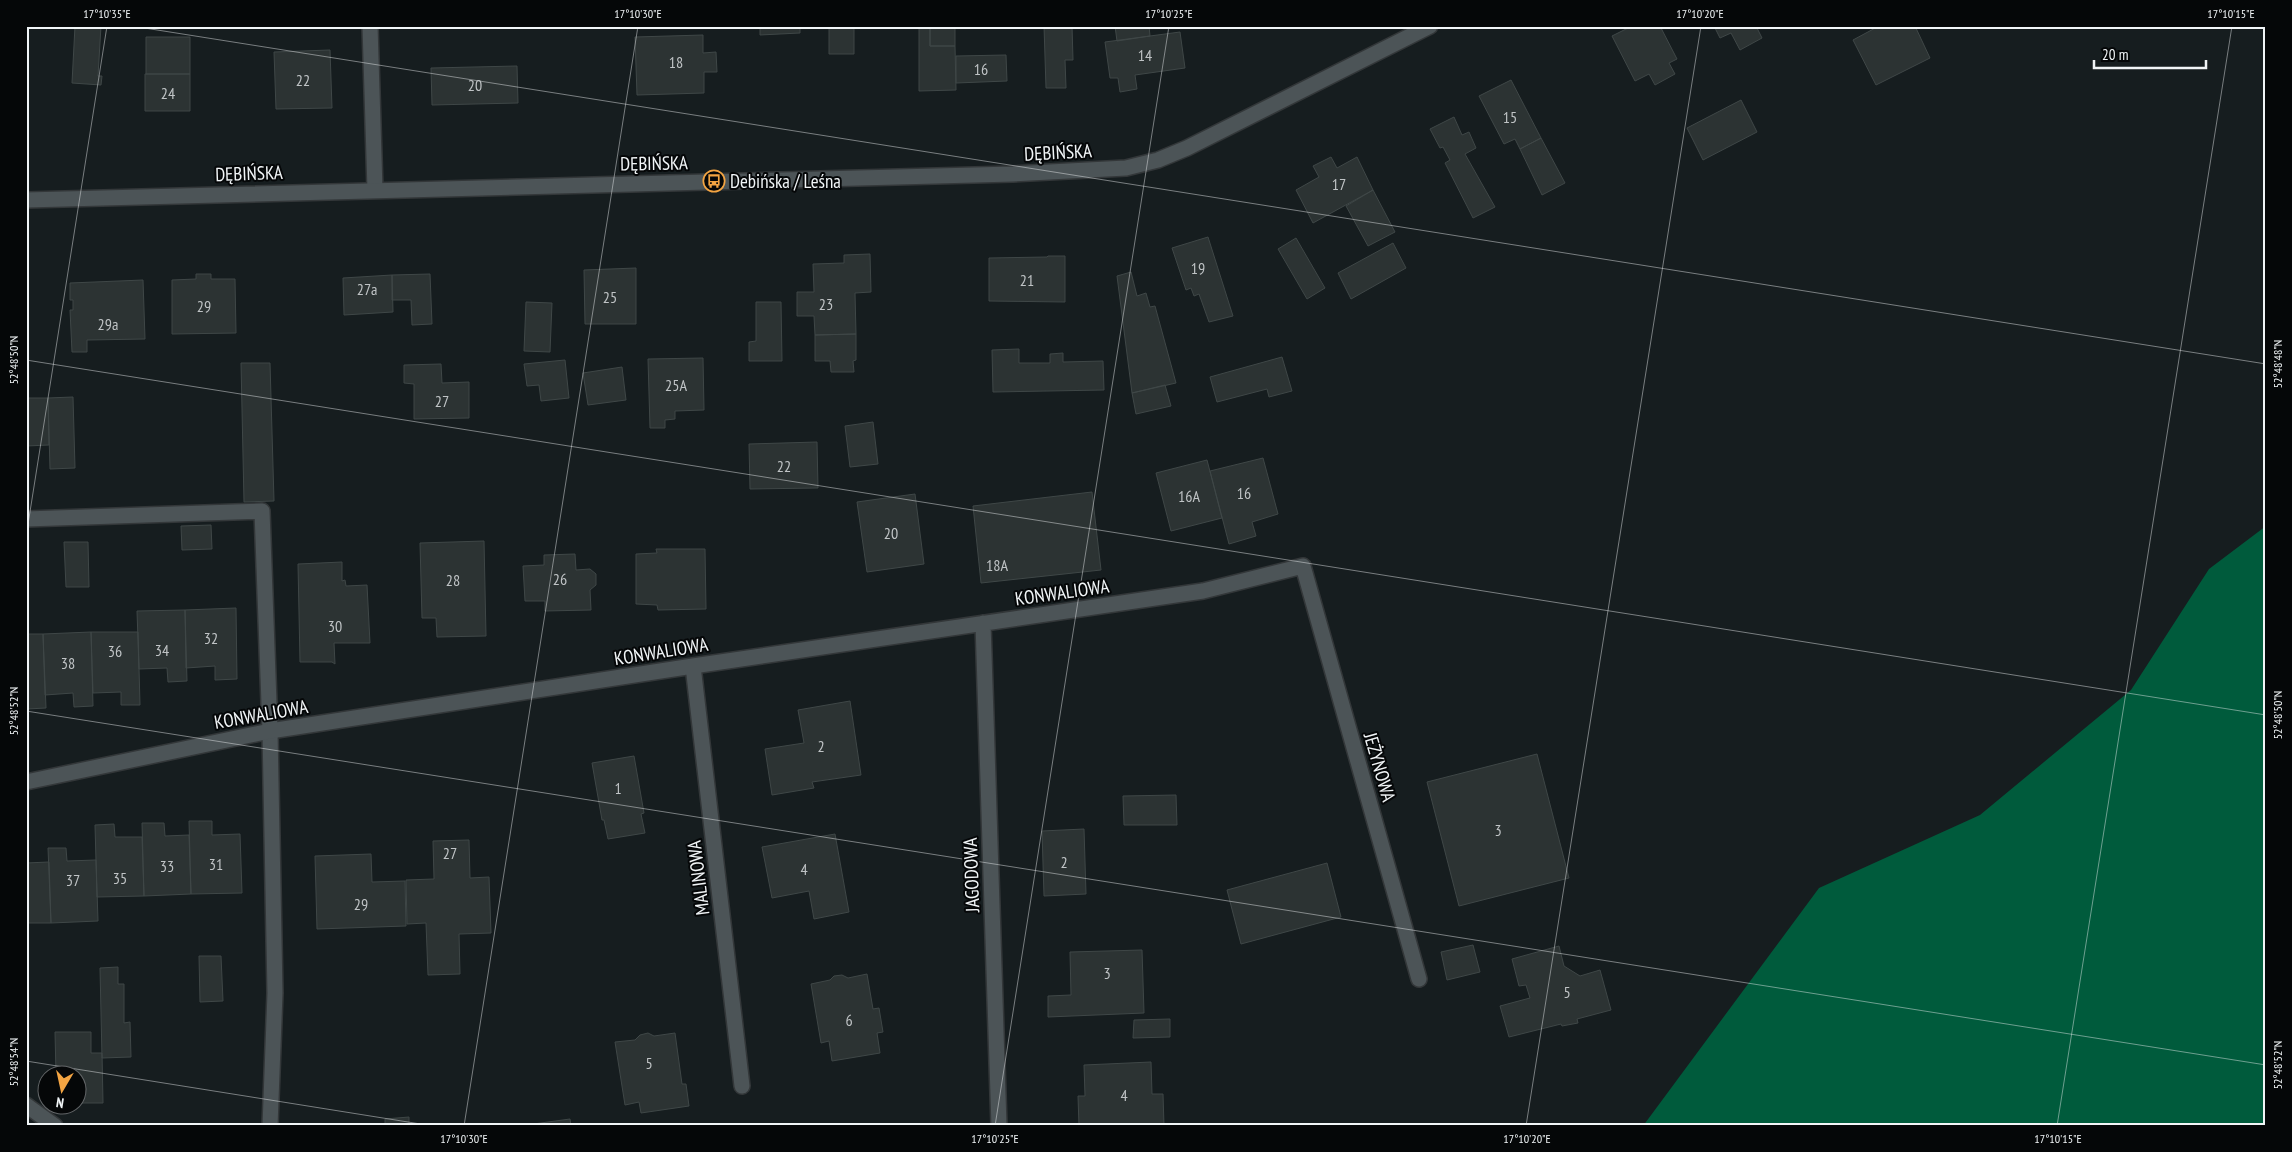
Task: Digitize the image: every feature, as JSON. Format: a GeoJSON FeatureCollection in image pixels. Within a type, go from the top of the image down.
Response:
{"type":"FeatureCollection","features":[{"type":"Feature","properties":{"kind":"street"},"geometry":{"type":"LineString","coordinates":[[370,26],[374,190]]}},
{"type":"Feature","properties":{"kind":"street","name":"DĘBIŃSKA"},"geometry":{"type":"LineString","coordinates":[[26,200],[1013,174],[1126,168],[1158,160],[1194,145],[1430,26]]}},
{"type":"Feature","properties":{"kind":"street"},"geometry":{"type":"LineString","coordinates":[[26,519],[262,511],[270,731],[275,994],[270,1126]]}},
{"type":"Feature","properties":{"kind":"street","name":"KONWALIOWA"},"geometry":{"type":"LineString","coordinates":[[26,782],[270,731],[693,666],[1204,592],[1303,566]]}},
{"type":"Feature","properties":{"kind":"street","name":"JEŻYNOWA"},"geometry":{"type":"LineString","coordinates":[[1303,566],[1418,979]]}},
{"type":"Feature","properties":{"kind":"street","name":"JAGODOWA"},"geometry":{"type":"LineString","coordinates":[[983,623],[999,1126]]}},
{"type":"Feature","properties":{"kind":"street","name":"MALINOWA"},"geometry":{"type":"LineString","coordinates":[[693,666],[742,1086]]}},
{"type":"Feature","properties":{"kind":"street"},"geometry":{"type":"LineString","coordinates":[[26,1105],[55,1126]]}},
{"type":"Feature","properties":{"kind":"green space"},"geometry":{"type":"Polygon","coordinates":[[[2266,526],[2266,1126],[1643,1126],[1819,888],[1980,815],[2131,690],[2209,569],[2266,526]]]}},
{"type":"Feature","properties":{"kind":"building"},"geometry":{"type":"Polygon","coordinates":[[[75,26],[101,26],[98,76],[102,76],[101,85],[72,83],[75,26]]]}},
{"type":"Feature","properties":{"kind":"building"},"geometry":{"type":"Polygon","coordinates":[[[760,26],[800,26],[800,33],[760,35],[760,26]]]}},
{"type":"Feature","properties":{"kind":"building"},"geometry":{"type":"Polygon","coordinates":[[[829,26],[854,26],[854,54],[829,54],[829,26]]]}},
{"type":"Feature","properties":{"kind":"building"},"geometry":{"type":"Polygon","coordinates":[[[930,26],[955,26],[955,46],[930,46],[930,26]]]}},
{"type":"Feature","properties":{"kind":"building"},"geometry":{"type":"Polygon","coordinates":[[[1044,26],[1072,26],[1073,60],[1065,60],[1066,88],[1046,88],[1044,26]]]}},
{"type":"Feature","properties":{"kind":"building"},"geometry":{"type":"Polygon","coordinates":[[[1115,26],[1149,26],[1150,36],[1117,41],[1115,26]]]}},
{"type":"Feature","properties":{"kind":"building"},"geometry":{"type":"Polygon","coordinates":[[[1632,26],[1660,26],[1677,59],[1669,63],[1675,74],[1655,85],[1649,74],[1635,81],[1612,36],[1632,26]]]}},
{"type":"Feature","properties":{"kind":"building"},"geometry":{"type":"Polygon","coordinates":[[[1718,26],[1756,26],[1762,38],[1740,50],[1731,33],[1720,38],[1715,28],[1718,26]]]}},
{"type":"Feature","properties":{"kind":"building"},"geometry":{"type":"Polygon","coordinates":[[[1879,26],[1915,26],[1930,58],[1876,85],[1853,40],[1879,26]]]}},
{"type":"Feature","properties":{"kind":"building"},"geometry":{"type":"Polygon","coordinates":[[[930,27],[930,46],[955,46],[956,90],[919,91],[919,28],[930,27]]]}},
{"type":"Feature","properties":{"kind":"building"},"geometry":{"type":"Polygon","coordinates":[[[1180,32],[1185,68],[1135,75],[1137,89],[1120,92],[1118,78],[1110,78],[1105,42],[1180,32]]]}},
{"type":"Feature","properties":{"kind":"building"},"geometry":{"type":"Polygon","coordinates":[[[703,35],[703,53],[716,52],[717,72],[704,72],[704,93],[637,95],[635,37],[703,35]]]}},
{"type":"Feature","properties":{"kind":"building"},"geometry":{"type":"Polygon","coordinates":[[[146,37],[190,37],[190,74],[146,74],[146,37]]]}},
{"type":"Feature","properties":{"kind":"building"},"geometry":{"type":"Polygon","coordinates":[[[330,50],[332,108],[276,109],[274,52],[330,50]]]}},
{"type":"Feature","properties":{"kind":"building"},"geometry":{"type":"Polygon","coordinates":[[[1006,55],[1007,81],[956,83],[956,56],[1006,55]]]}},
{"type":"Feature","properties":{"kind":"building"},"geometry":{"type":"Polygon","coordinates":[[[517,66],[518,103],[432,105],[431,68],[517,66]]]}},
{"type":"Feature","properties":{"kind":"building"},"geometry":{"type":"Polygon","coordinates":[[[145,74],[190,74],[190,111],[145,111],[145,74]]]}},
{"type":"Feature","properties":{"kind":"building"},"geometry":{"type":"Polygon","coordinates":[[[1511,80],[1541,138],[1520,149],[1515,139],[1504,144],[1479,96],[1511,80]]]}},
{"type":"Feature","properties":{"kind":"building"},"geometry":{"type":"Polygon","coordinates":[[[1741,100],[1757,132],[1703,160],[1687,128],[1741,100]]]}},
{"type":"Feature","properties":{"kind":"building"},"geometry":{"type":"Polygon","coordinates":[[[1454,117],[1462,135],[1469,132],[1476,148],[1465,154],[1495,207],[1473,218],[1445,163],[1450,160],[1443,147],[1440,148],[1430,129],[1454,117]]]}},
{"type":"Feature","properties":{"kind":"building"},"geometry":{"type":"Polygon","coordinates":[[[1541,138],[1565,183],[1542,195],[1520,149],[1541,138]]]}},
{"type":"Feature","properties":{"kind":"building"},"geometry":{"type":"Polygon","coordinates":[[[1331,157],[1337,168],[1357,157],[1373,190],[1313,223],[1296,190],[1319,177],[1313,166],[1331,157]]]}},
{"type":"Feature","properties":{"kind":"building"},"geometry":{"type":"Polygon","coordinates":[[[1373,190],[1395,232],[1368,246],[1346,206],[1373,190]]]}},
{"type":"Feature","properties":{"kind":"building"},"geometry":{"type":"Polygon","coordinates":[[[1208,237],[1233,316],[1209,322],[1199,294],[1194,296],[1191,288],[1186,290],[1172,248],[1208,237]]]}},
{"type":"Feature","properties":{"kind":"building"},"geometry":{"type":"Polygon","coordinates":[[[1296,238],[1325,288],[1307,299],[1278,249],[1296,238]]]}},
{"type":"Feature","properties":{"kind":"building"},"geometry":{"type":"Polygon","coordinates":[[[1393,243],[1406,268],[1351,299],[1338,273],[1393,243]]]}},
{"type":"Feature","properties":{"kind":"building"},"geometry":{"type":"Polygon","coordinates":[[[870,254],[871,292],[855,293],[856,334],[815,335],[814,316],[797,316],[797,292],[814,292],[813,264],[844,263],[844,255],[870,254]]]}},
{"type":"Feature","properties":{"kind":"building"},"geometry":{"type":"Polygon","coordinates":[[[1065,256],[1065,302],[989,301],[989,258],[1065,256]]]}},
{"type":"Feature","properties":{"kind":"building"},"geometry":{"type":"Polygon","coordinates":[[[636,268],[636,324],[585,324],[584,270],[636,268]]]}},
{"type":"Feature","properties":{"kind":"building"},"geometry":{"type":"Polygon","coordinates":[[[1131,272],[1137,296],[1146,293],[1150,307],[1155,306],[1176,383],[1132,393],[1117,276],[1131,272]]]}},
{"type":"Feature","properties":{"kind":"building"},"geometry":{"type":"Polygon","coordinates":[[[196,274],[211,274],[211,279],[235,279],[236,333],[172,334],[172,280],[196,279],[196,274]]]}},
{"type":"Feature","properties":{"kind":"building"},"geometry":{"type":"Polygon","coordinates":[[[430,274],[432,324],[412,325],[411,300],[392,300],[392,275],[430,274]]]}},
{"type":"Feature","properties":{"kind":"building"},"geometry":{"type":"Polygon","coordinates":[[[392,275],[393,312],[344,315],[343,278],[392,275]]]}},
{"type":"Feature","properties":{"kind":"building"},"geometry":{"type":"Polygon","coordinates":[[[143,280],[145,339],[87,340],[87,352],[72,352],[70,310],[73,310],[73,300],[70,300],[70,283],[143,280]]]}},
{"type":"Feature","properties":{"kind":"building"},"geometry":{"type":"Polygon","coordinates":[[[526,302],[552,303],[550,352],[524,351],[526,302]]]}},
{"type":"Feature","properties":{"kind":"building"},"geometry":{"type":"Polygon","coordinates":[[[756,302],[781,302],[782,361],[749,361],[749,342],[756,341],[756,302]]]}},
{"type":"Feature","properties":{"kind":"building"},"geometry":{"type":"Polygon","coordinates":[[[856,334],[856,360],[853,361],[854,372],[831,372],[830,361],[815,361],[815,335],[856,334]]]}},
{"type":"Feature","properties":{"kind":"building"},"geometry":{"type":"Polygon","coordinates":[[[1019,349],[1019,363],[1050,363],[1050,354],[1063,353],[1063,362],[1103,361],[1104,390],[993,392],[992,350],[1019,349]]]}},
{"type":"Feature","properties":{"kind":"building"},"geometry":{"type":"Polygon","coordinates":[[[1282,357],[1292,391],[1269,397],[1267,389],[1217,402],[1210,377],[1282,357]]]}},
{"type":"Feature","properties":{"kind":"building"},"geometry":{"type":"Polygon","coordinates":[[[703,358],[704,410],[675,411],[675,419],[665,420],[665,428],[650,428],[648,359],[703,358]]]}},
{"type":"Feature","properties":{"kind":"building"},"geometry":{"type":"Polygon","coordinates":[[[565,360],[569,398],[541,401],[539,385],[527,386],[524,364],[565,360]]]}},
{"type":"Feature","properties":{"kind":"building"},"geometry":{"type":"Polygon","coordinates":[[[241,363],[270,363],[274,501],[244,502],[241,363]]]}},
{"type":"Feature","properties":{"kind":"building"},"geometry":{"type":"Polygon","coordinates":[[[441,364],[442,383],[469,382],[469,418],[414,419],[414,384],[404,383],[404,365],[441,364]]]}},
{"type":"Feature","properties":{"kind":"building"},"geometry":{"type":"Polygon","coordinates":[[[622,367],[626,400],[588,405],[583,373],[622,367]]]}},
{"type":"Feature","properties":{"kind":"building"},"geometry":{"type":"Polygon","coordinates":[[[1165,385],[1171,406],[1136,414],[1132,393],[1165,385]]]}},
{"type":"Feature","properties":{"kind":"building"},"geometry":{"type":"Polygon","coordinates":[[[73,397],[75,468],[50,469],[48,398],[73,397]]]}},
{"type":"Feature","properties":{"kind":"building"},"geometry":{"type":"Polygon","coordinates":[[[26,398],[48,398],[49,445],[26,446],[26,398]]]}},
{"type":"Feature","properties":{"kind":"building"},"geometry":{"type":"Polygon","coordinates":[[[873,422],[878,464],[850,467],[845,426],[873,422]]]}},
{"type":"Feature","properties":{"kind":"building"},"geometry":{"type":"Polygon","coordinates":[[[817,442],[818,488],[750,489],[749,444],[817,442]]]}},
{"type":"Feature","properties":{"kind":"building"},"geometry":{"type":"Polygon","coordinates":[[[1263,458],[1278,514],[1252,522],[1256,536],[1229,544],[1210,471],[1263,458]]]}},
{"type":"Feature","properties":{"kind":"building"},"geometry":{"type":"Polygon","coordinates":[[[1207,460],[1222,518],[1171,531],[1156,473],[1207,460]]]}},
{"type":"Feature","properties":{"kind":"building"},"geometry":{"type":"Polygon","coordinates":[[[1092,492],[1101,570],[981,583],[973,506],[1092,492]]]}},
{"type":"Feature","properties":{"kind":"building"},"geometry":{"type":"Polygon","coordinates":[[[915,494],[924,564],[867,572],[857,502],[915,494]]]}},
{"type":"Feature","properties":{"kind":"building"},"geometry":{"type":"Polygon","coordinates":[[[211,525],[212,549],[182,550],[181,526],[211,525]]]}},
{"type":"Feature","properties":{"kind":"building"},"geometry":{"type":"Polygon","coordinates":[[[484,541],[486,636],[437,637],[436,618],[422,618],[420,543],[484,541]]]}},
{"type":"Feature","properties":{"kind":"building"},"geometry":{"type":"Polygon","coordinates":[[[64,542],[88,542],[89,587],[66,587],[64,542]]]}},
{"type":"Feature","properties":{"kind":"building"},"geometry":{"type":"Polygon","coordinates":[[[656,549],[705,549],[706,609],[658,610],[657,605],[636,604],[636,554],[657,553],[656,549]]]}},
{"type":"Feature","properties":{"kind":"building"},"geometry":{"type":"Polygon","coordinates":[[[575,554],[576,570],[590,569],[596,574],[596,585],[590,590],[591,610],[545,611],[545,601],[525,601],[523,566],[544,565],[544,555],[575,554]]]}},
{"type":"Feature","properties":{"kind":"building"},"geometry":{"type":"Polygon","coordinates":[[[342,562],[342,581],[345,580],[346,586],[367,585],[370,643],[334,643],[335,664],[332,662],[300,662],[298,564],[342,562]]]}},
{"type":"Feature","properties":{"kind":"building"},"geometry":{"type":"Polygon","coordinates":[[[236,608],[237,679],[215,680],[215,666],[186,668],[185,610],[236,608]]]}},
{"type":"Feature","properties":{"kind":"building"},"geometry":{"type":"Polygon","coordinates":[[[185,610],[187,681],[168,682],[167,668],[139,669],[137,611],[185,610]]]}},
{"type":"Feature","properties":{"kind":"building"},"geometry":{"type":"Polygon","coordinates":[[[91,632],[138,632],[140,705],[121,705],[121,692],[93,693],[91,632]]]}},
{"type":"Feature","properties":{"kind":"building"},"geometry":{"type":"Polygon","coordinates":[[[91,632],[93,706],[74,707],[73,693],[45,695],[43,634],[91,632]]]}},
{"type":"Feature","properties":{"kind":"building"},"geometry":{"type":"Polygon","coordinates":[[[26,634],[43,634],[46,708],[27,709],[26,634]]]}},
{"type":"Feature","properties":{"kind":"building"},"geometry":{"type":"Polygon","coordinates":[[[850,701],[861,775],[812,782],[814,788],[772,795],[765,749],[804,743],[798,710],[850,701]]]}},
{"type":"Feature","properties":{"kind":"building"},"geometry":{"type":"Polygon","coordinates":[[[1537,754],[1569,878],[1459,906],[1427,782],[1537,754]]]}},
{"type":"Feature","properties":{"kind":"building"},"geometry":{"type":"Polygon","coordinates":[[[634,756],[644,813],[641,814],[645,833],[608,839],[604,820],[602,820],[592,763],[634,756]]]}},
{"type":"Feature","properties":{"kind":"building"},"geometry":{"type":"Polygon","coordinates":[[[1176,795],[1177,825],[1124,825],[1123,796],[1176,795]]]}},
{"type":"Feature","properties":{"kind":"building"},"geometry":{"type":"Polygon","coordinates":[[[189,821],[212,821],[212,835],[240,834],[242,893],[191,894],[189,821]]]}},
{"type":"Feature","properties":{"kind":"building"},"geometry":{"type":"Polygon","coordinates":[[[142,823],[164,823],[165,836],[189,835],[191,894],[144,896],[142,823]]]}},
{"type":"Feature","properties":{"kind":"building"},"geometry":{"type":"Polygon","coordinates":[[[114,824],[115,837],[142,837],[144,896],[97,897],[95,825],[114,824]]]}},
{"type":"Feature","properties":{"kind":"building"},"geometry":{"type":"Polygon","coordinates":[[[1084,829],[1086,894],[1044,896],[1042,831],[1084,829]]]}},
{"type":"Feature","properties":{"kind":"building"},"geometry":{"type":"Polygon","coordinates":[[[835,834],[849,912],[814,919],[809,891],[772,898],[762,847],[835,834]]]}},
{"type":"Feature","properties":{"kind":"building"},"geometry":{"type":"Polygon","coordinates":[[[469,840],[470,878],[489,877],[491,933],[459,934],[460,974],[428,975],[426,923],[407,924],[406,880],[434,879],[433,841],[469,840]]]}},
{"type":"Feature","properties":{"kind":"building"},"geometry":{"type":"Polygon","coordinates":[[[48,848],[66,848],[67,861],[96,860],[98,921],[51,923],[48,848]]]}},
{"type":"Feature","properties":{"kind":"building"},"geometry":{"type":"Polygon","coordinates":[[[371,854],[372,882],[405,881],[406,926],[317,929],[315,856],[371,854]]]}},
{"type":"Feature","properties":{"kind":"building"},"geometry":{"type":"Polygon","coordinates":[[[49,862],[51,923],[26,923],[26,863],[49,862]]]}},
{"type":"Feature","properties":{"kind":"building"},"geometry":{"type":"Polygon","coordinates":[[[1327,863],[1341,917],[1241,944],[1227,890],[1327,863]]]}},
{"type":"Feature","properties":{"kind":"building"},"geometry":{"type":"Polygon","coordinates":[[[1473,945],[1480,972],[1447,980],[1441,952],[1473,945]]]}},
{"type":"Feature","properties":{"kind":"building"},"geometry":{"type":"Polygon","coordinates":[[[1559,946],[1564,966],[1580,976],[1600,970],[1611,1010],[1577,1019],[1578,1023],[1562,1026],[1561,1024],[1509,1037],[1500,1006],[1530,998],[1526,985],[1519,986],[1512,959],[1559,946]]]}},
{"type":"Feature","properties":{"kind":"building"},"geometry":{"type":"Polygon","coordinates":[[[1142,950],[1144,1013],[1048,1017],[1048,996],[1071,995],[1070,952],[1142,950]]]}},
{"type":"Feature","properties":{"kind":"building"},"geometry":{"type":"Polygon","coordinates":[[[199,956],[221,956],[223,1001],[200,1002],[199,956]]]}},
{"type":"Feature","properties":{"kind":"building"},"geometry":{"type":"Polygon","coordinates":[[[118,967],[118,984],[124,984],[124,1023],[130,1022],[131,1057],[102,1058],[100,968],[118,967]]]}},
{"type":"Feature","properties":{"kind":"building"},"geometry":{"type":"Polygon","coordinates":[[[867,974],[873,1009],[879,1008],[883,1032],[877,1033],[880,1053],[832,1061],[829,1041],[821,1043],[811,984],[830,980],[834,976],[842,975],[848,978],[867,974]]]}},
{"type":"Feature","properties":{"kind":"building"},"geometry":{"type":"Polygon","coordinates":[[[1170,1019],[1170,1037],[1133,1038],[1134,1020],[1170,1019]]]}},
{"type":"Feature","properties":{"kind":"building"},"geometry":{"type":"Polygon","coordinates":[[[55,1032],[91,1032],[91,1053],[102,1053],[103,1103],[88,1103],[88,1064],[56,1064],[55,1032]]]}},
{"type":"Feature","properties":{"kind":"building"},"geometry":{"type":"Polygon","coordinates":[[[648,1033],[654,1036],[675,1033],[682,1084],[686,1084],[689,1106],[641,1113],[639,1102],[625,1105],[615,1042],[635,1040],[640,1035],[648,1033]]]}},
{"type":"Feature","properties":{"kind":"building"},"geometry":{"type":"Polygon","coordinates":[[[1151,1062],[1152,1094],[1163,1094],[1164,1126],[1079,1126],[1078,1096],[1085,1096],[1084,1065],[1151,1062]]]}},
{"type":"Feature","properties":{"kind":"building"},"geometry":{"type":"Polygon","coordinates":[[[409,1117],[409,1126],[385,1126],[385,1119],[409,1117]]]}},
{"type":"Feature","properties":{"kind":"building"},"geometry":{"type":"Polygon","coordinates":[[[570,1119],[571,1126],[526,1126],[526,1125],[570,1119]]]}},
{"type":"Feature","properties":{"kind":"place","name":"Debińska / Leśna"},"geometry":{"type":"Point","coordinates":[714,181]}}]}
